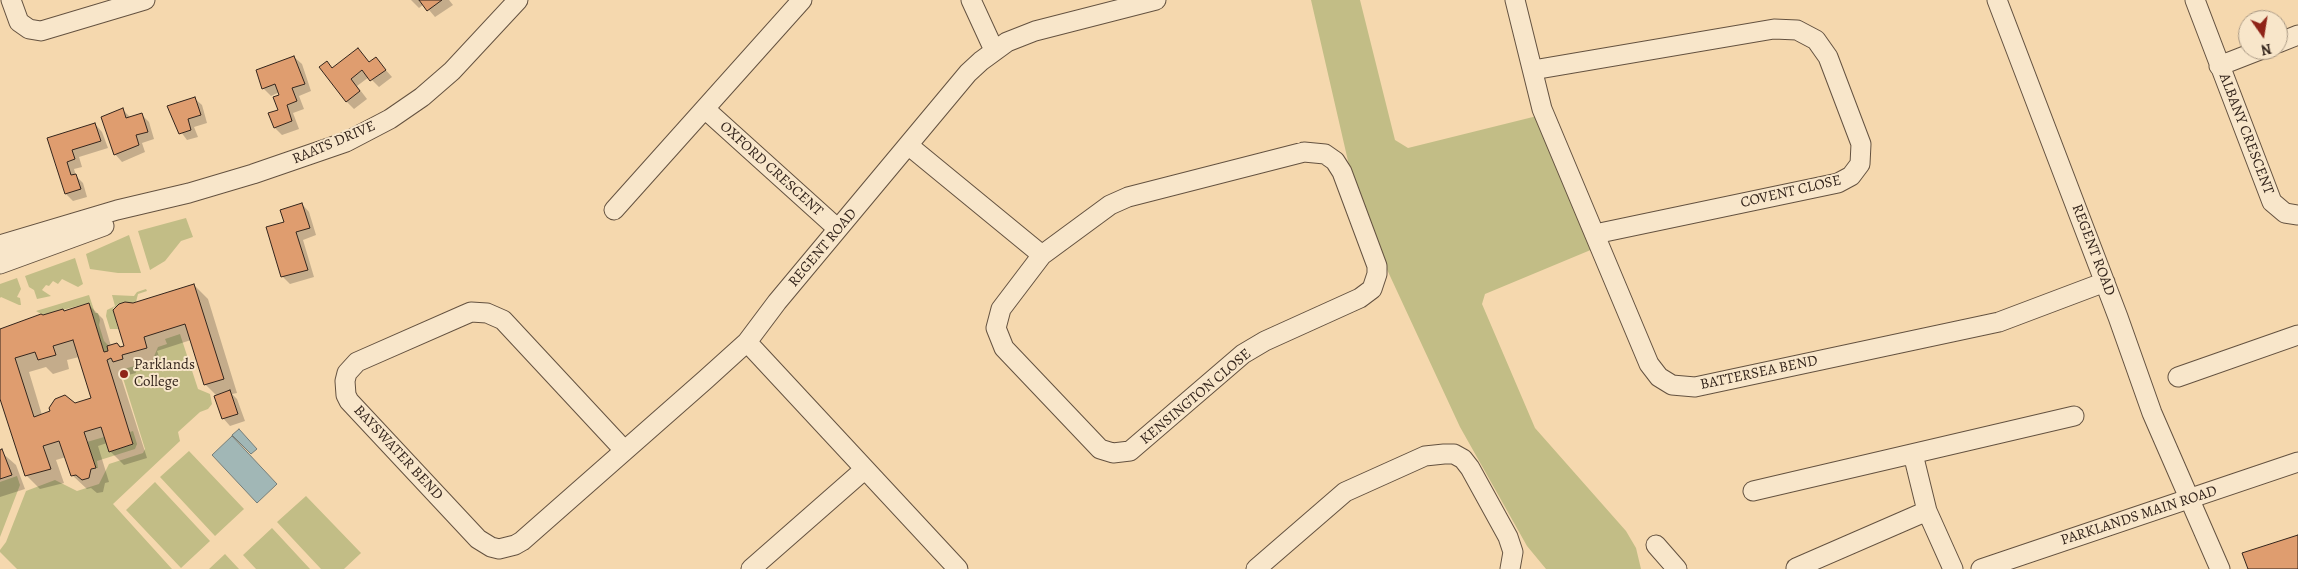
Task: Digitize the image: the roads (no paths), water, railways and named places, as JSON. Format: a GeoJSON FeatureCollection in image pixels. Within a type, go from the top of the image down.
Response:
{"type":"FeatureCollection","features":[{"type":"Feature","properties":{"kind":"street"},"geometry":{"type":"LineString","coordinates":[[11,0],[19,22],[29,29],[41,31],[145,0]]}},
{"type":"Feature","properties":{"kind":"street","name":"RAATS DRIVE"},"geometry":{"type":"LineString","coordinates":[[0,245],[116,210],[167,199],[346,142],[390,119],[422,97],[452,71],[518,0]]}},
{"type":"Feature","properties":{"kind":"street"},"geometry":{"type":"LineString","coordinates":[[614,210],[802,0]]}},
{"type":"Feature","properties":{"kind":"street"},"geometry":{"type":"LineString","coordinates":[[971,0],[994,50]]}},
{"type":"Feature","properties":{"kind":"street","name":"REGENT ROAD"},"geometry":{"type":"LineString","coordinates":[[747,342],[838,229],[968,74],[994,50],[1007,42],[1035,31],[1156,0]]}},
{"type":"Feature","properties":{"kind":"street","name":"BATTERSEA BEND"},"geometry":{"type":"LineString","coordinates":[[1515,0],[1542,109],[1649,364],[1666,382],[1687,388],[1999,322],[2105,282]]}},
{"type":"Feature","properties":{"kind":"street","name":"REGENT ROAD"},"geometry":{"type":"LineString","coordinates":[[1997,0],[2105,282],[2152,413],[2220,569]]}},
{"type":"Feature","properties":{"kind":"street","name":"ALBANY CRESCENT"},"geometry":{"type":"LineString","coordinates":[[2195,0],[2272,202],[2284,213],[2298,215]]}},
{"type":"Feature","properties":{"kind":"street","name":"COVENT CLOSE"},"geometry":{"type":"LineString","coordinates":[[1533,70],[1774,30],[1796,30],[1816,40],[1828,56],[1862,144],[1860,164],[1851,176],[1838,183],[1595,234]]}},
{"type":"Feature","properties":{"kind":"street","name":"ALBANY CRESCENT"},"geometry":{"type":"LineString","coordinates":[[2220,66],[2238,59]]}},
{"type":"Feature","properties":{"kind":"street","name":"OXFORD CRESCENT"},"geometry":{"type":"LineString","coordinates":[[705,109],[838,229]]}},
{"type":"Feature","properties":{"kind":"street"},"geometry":{"type":"LineString","coordinates":[[908,145],[1042,255]]}},
{"type":"Feature","properties":{"kind":"street","name":"KENSINGTON CLOSE"},"geometry":{"type":"LineString","coordinates":[[1304,152],[1318,152],[1331,157],[1342,172],[1377,266],[1378,274],[1372,289],[1367,294],[1265,341],[1243,354],[1137,446],[1122,453],[1113,453],[1095,445],[1004,348],[997,335],[996,321],[1001,308],[1042,255],[1100,211],[1120,199],[1304,152]]}},
{"type":"Feature","properties":{"kind":"street","name":"RAATS DRIVE"},"geometry":{"type":"LineString","coordinates":[[0,264],[64,242],[167,199]]}},
{"type":"Feature","properties":{"kind":"street","name":"BAYSWATER BEND"},"geometry":{"type":"LineString","coordinates":[[624,450],[503,320],[487,312],[464,314],[357,362],[347,373],[345,380],[346,395],[349,401],[478,539],[491,547],[508,548],[522,540],[747,342]]}},
{"type":"Feature","properties":{"kind":"street"},"geometry":{"type":"LineString","coordinates":[[2178,376],[2298,335]]}},
{"type":"Feature","properties":{"kind":"street"},"geometry":{"type":"LineString","coordinates":[[747,342],[958,569]]}},
{"type":"Feature","properties":{"kind":"street"},"geometry":{"type":"LineString","coordinates":[[1753,491],[2074,416]]}},
{"type":"Feature","properties":{"kind":"street"},"geometry":{"type":"LineString","coordinates":[[1256,569],[1346,492],[1425,456],[1454,454],[1463,459],[1470,468],[1508,537],[1513,552],[1510,569]]}},
{"type":"Feature","properties":{"kind":"street"},"geometry":{"type":"LineString","coordinates":[[1913,454],[1927,511],[1953,569]]}},
{"type":"Feature","properties":{"kind":"street","name":"PARKLANDS MAIN ROAD"},"geometry":{"type":"LineString","coordinates":[[1981,569],[2191,500],[2298,462]]}},
{"type":"Feature","properties":{"kind":"street"},"geometry":{"type":"LineString","coordinates":[[751,569],[865,469]]}},
{"type":"Feature","properties":{"kind":"street"},"geometry":{"type":"LineString","coordinates":[[1796,568],[1927,511]]}},
{"type":"Feature","properties":{"kind":"street"},"geometry":{"type":"LineString","coordinates":[[1656,545],[1677,569]]}},
{"type":"Feature","properties":{"kind":"place","name":"Parklands College"},"geometry":{"type":"Point","coordinates":[124,374]}}]}
